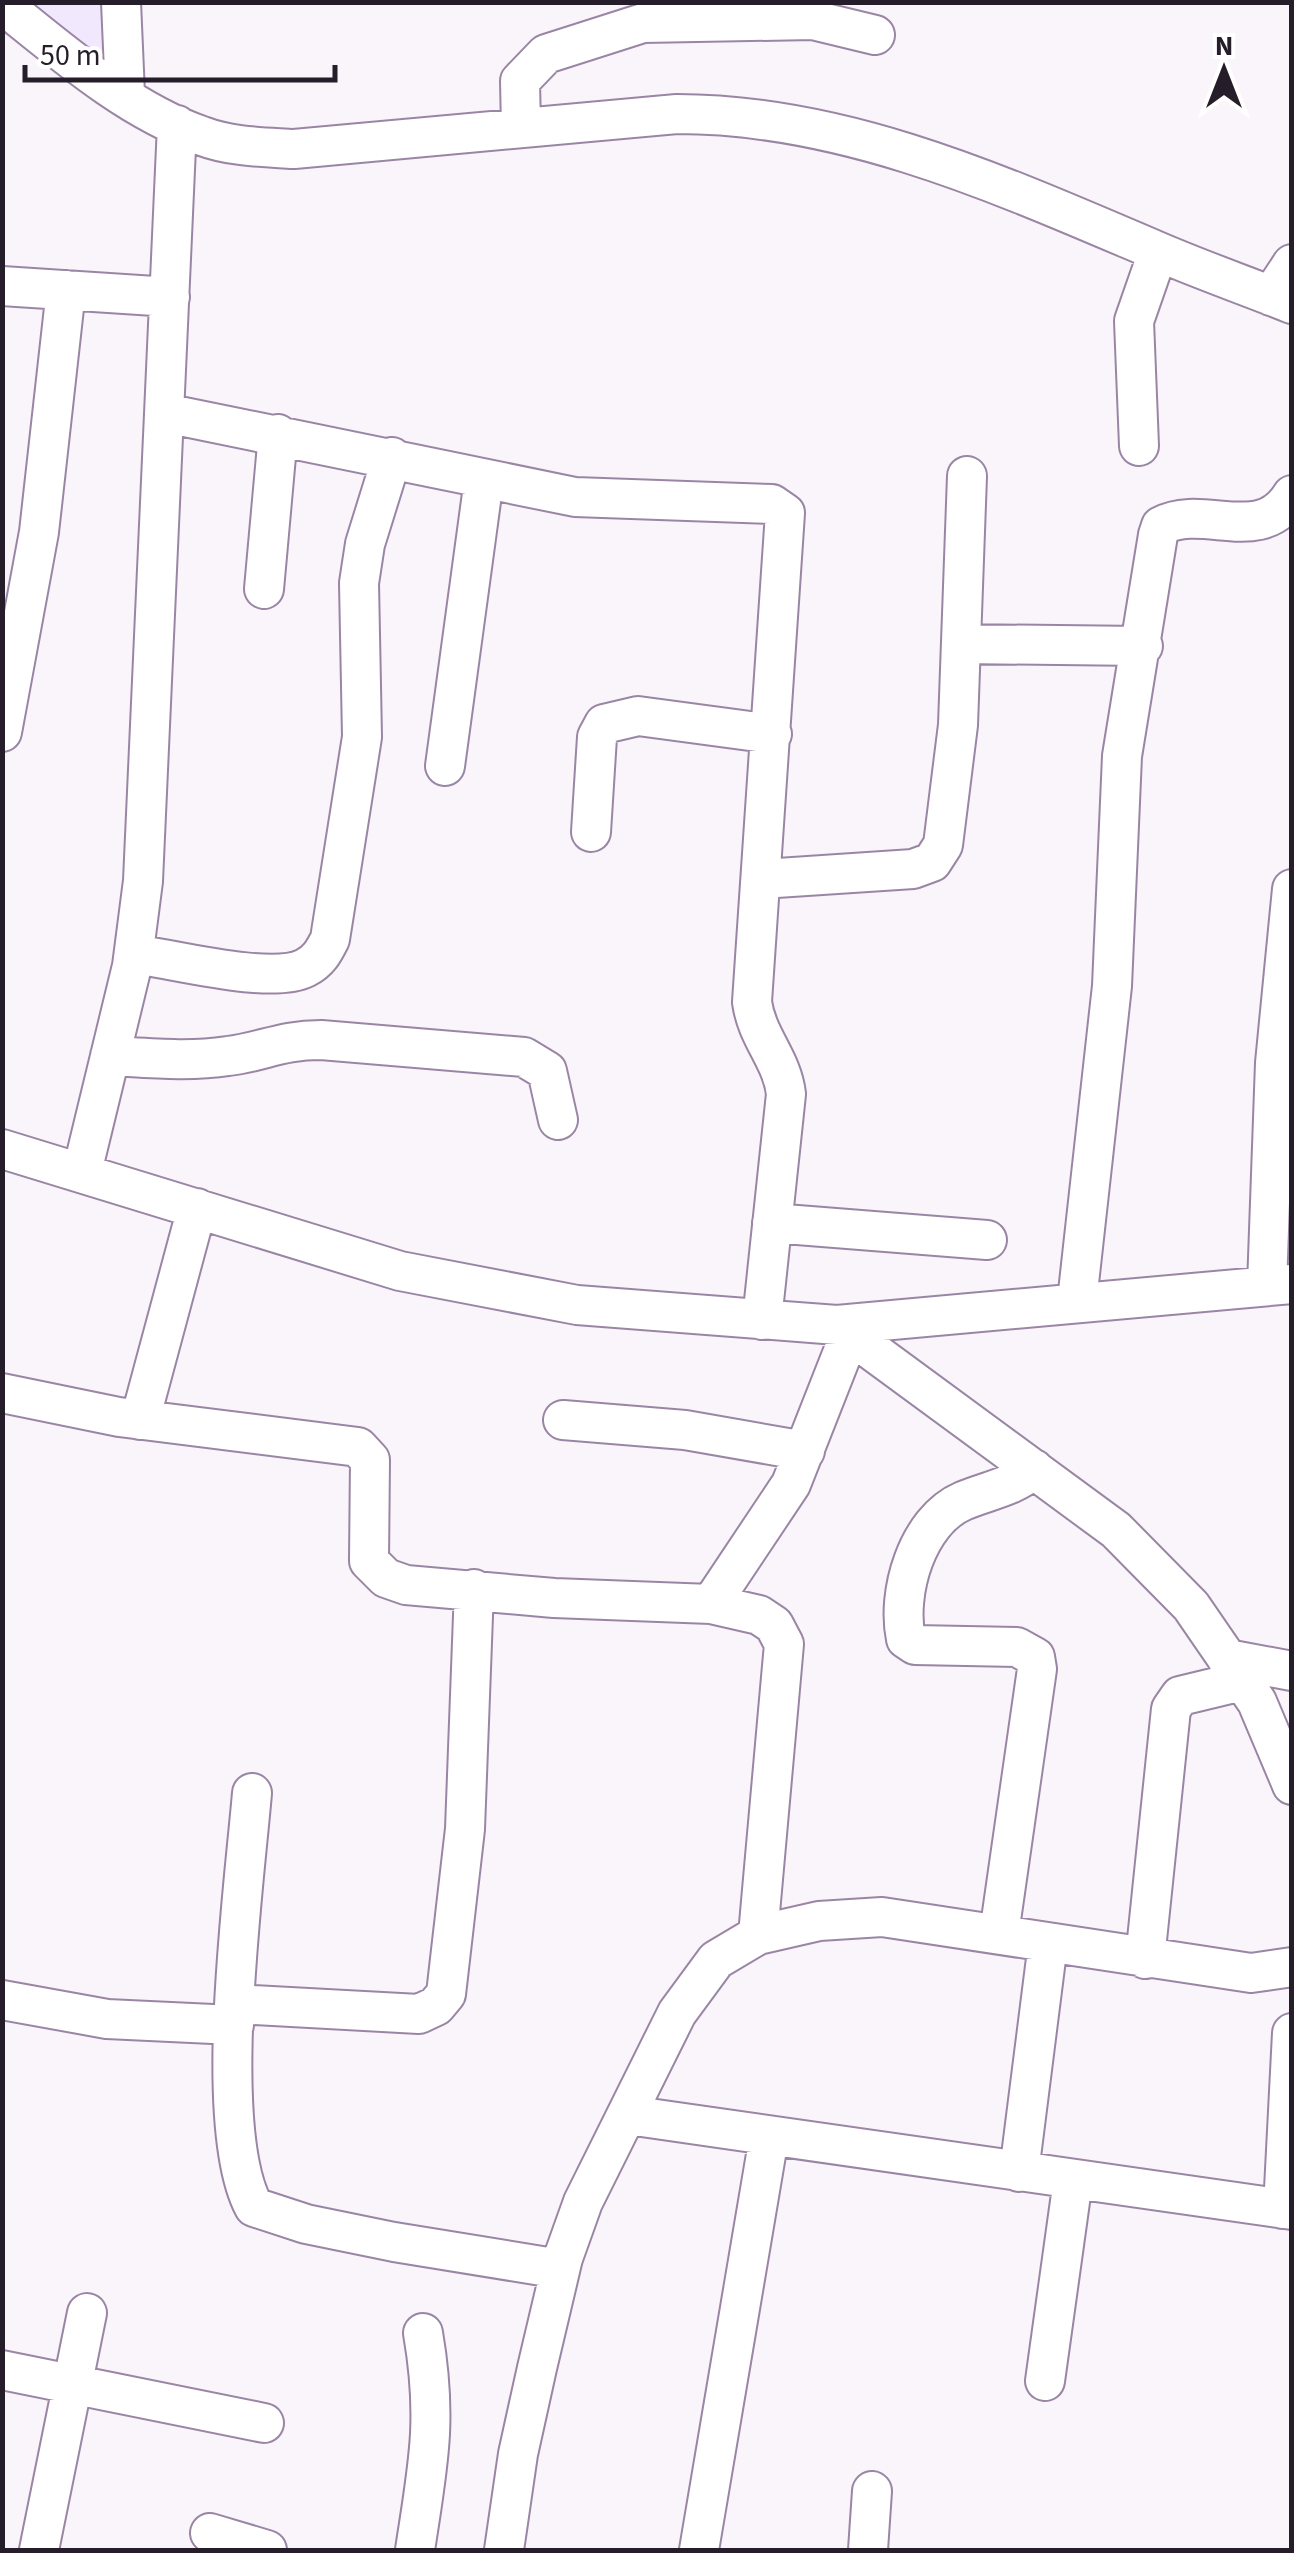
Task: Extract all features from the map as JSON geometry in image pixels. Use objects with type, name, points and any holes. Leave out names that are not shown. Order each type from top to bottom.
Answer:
[{"type":"street","points":[[120,2],[125,94]]},
{"type":"street","points":[[2,4],[78,65],[125,94],[177,125],[234,144],[294,149],[677,114],[738,114],[794,121],[962,172],[1281,300],[1292,264]]},
{"type":"street","points":[[521,128],[520,80],[546,54],[643,13],[812,11],[875,35]]},
{"type":"street","points":[[82,1172],[134,954],[144,881],[177,125]]},
{"type":"street","points":[[1139,446],[1134,321],[1158,252]]},
{"type":"street","points":[[2,286],[170,297]]},
{"type":"street","points":[[2,732],[39,532],[66,290]]},
{"type":"street","points":[[165,412],[576,497],[779,507],[786,526],[752,1002],[759,1034],[780,1067],[786,1094],[762,1320]]},
{"type":"street","points":[[264,590],[278,434]]},
{"type":"street","points":[[134,954],[276,974],[302,970],[320,958],[330,938],[362,737],[358,582],[365,544],[392,457]]},
{"type":"street","points":[[760,879],[913,869],[932,862],[942,845],[961,644],[967,476]]},
{"type":"street","points":[[445,766],[484,479]]},
{"type":"street","points":[[1252,524],[1272,517],[1292,495]]},
{"type":"street","points":[[1076,1301],[1112,986],[1122,756],[1162,526],[1187,519],[1252,524],[1292,542]]},
{"type":"street","points":[[961,644],[1143,646]]},
{"type":"street","points":[[591,832],[597,737],[604,724],[638,716],[772,734]]},
{"type":"street","points":[[2,1149],[400,1271],[577,1306],[844,1329],[1076,1301],[1279,1285],[1276,1063],[1292,889]]},
{"type":"street","points":[[110,1056],[196,1060],[234,1056],[290,1040],[320,1040],[524,1057],[548,1071],[558,1120]]},
{"type":"street","points":[[140,1420],[197,1208]]},
{"type":"street","points":[[772,1223],[988,1240]]},
{"type":"street","points":[[711,1604],[791,1484],[844,1329]]},
{"type":"street","points":[[844,1329],[1116,1530],[1191,1606],[1257,1702],[1292,1785]]},
{"type":"street","points":[[2,1393],[140,1420],[358,1447],[370,1460],[368,1547],[375,1570],[406,1584],[554,1598],[711,1604],[759,1616],[774,1625],[784,1644],[758,1935]]},
{"type":"street","points":[[563,1420],[684,1430],[805,1452]]},
{"type":"street","points":[[999,1934],[1037,1669],[1035,1656],[1017,1647],[915,1645],[906,1640],[904,1614],[917,1552],[930,1527],[964,1501],[1010,1486],[1034,1469]]},
{"type":"street","points":[[2,2000],[107,2019],[419,2014],[436,2006],[446,1994],[464,1829],[474,1589]]},
{"type":"street","points":[[1144,1959],[1171,1709],[1180,1696],[1235,1670],[1292,1671]]},
{"type":"street","points":[[252,1793],[234,2014],[239,2160],[254,2206],[306,2224],[560,2269]]},
{"type":"street","points":[[504,2550],[518,2454],[560,2269],[583,2202],[677,2013],[716,1960],[758,1935],[819,1921],[882,1917],[1251,1973],[1292,1967]]},
{"type":"street","points":[[1019,2172],[1048,1942]]},
{"type":"street","points":[[628,2115],[1287,2210],[1292,2033]]},
{"type":"street","points":[[699,2550],[769,2136]]},
{"type":"street","points":[[1046,2382],[1074,2180]]},
{"type":"street","points":[[38,2550],[88,2313]]},
{"type":"street","points":[[415,2550],[433,2436],[432,2384],[423,2334]]},
{"type":"street","points":[[2,2370],[264,2422]]},
{"type":"street","points":[[868,2550],[872,2491]]},
{"type":"street","points":[[210,2533],[267,2550]]},
{"type":"shaded area","points":[[3,3],[107,3],[127,125],[3,33]]}]
